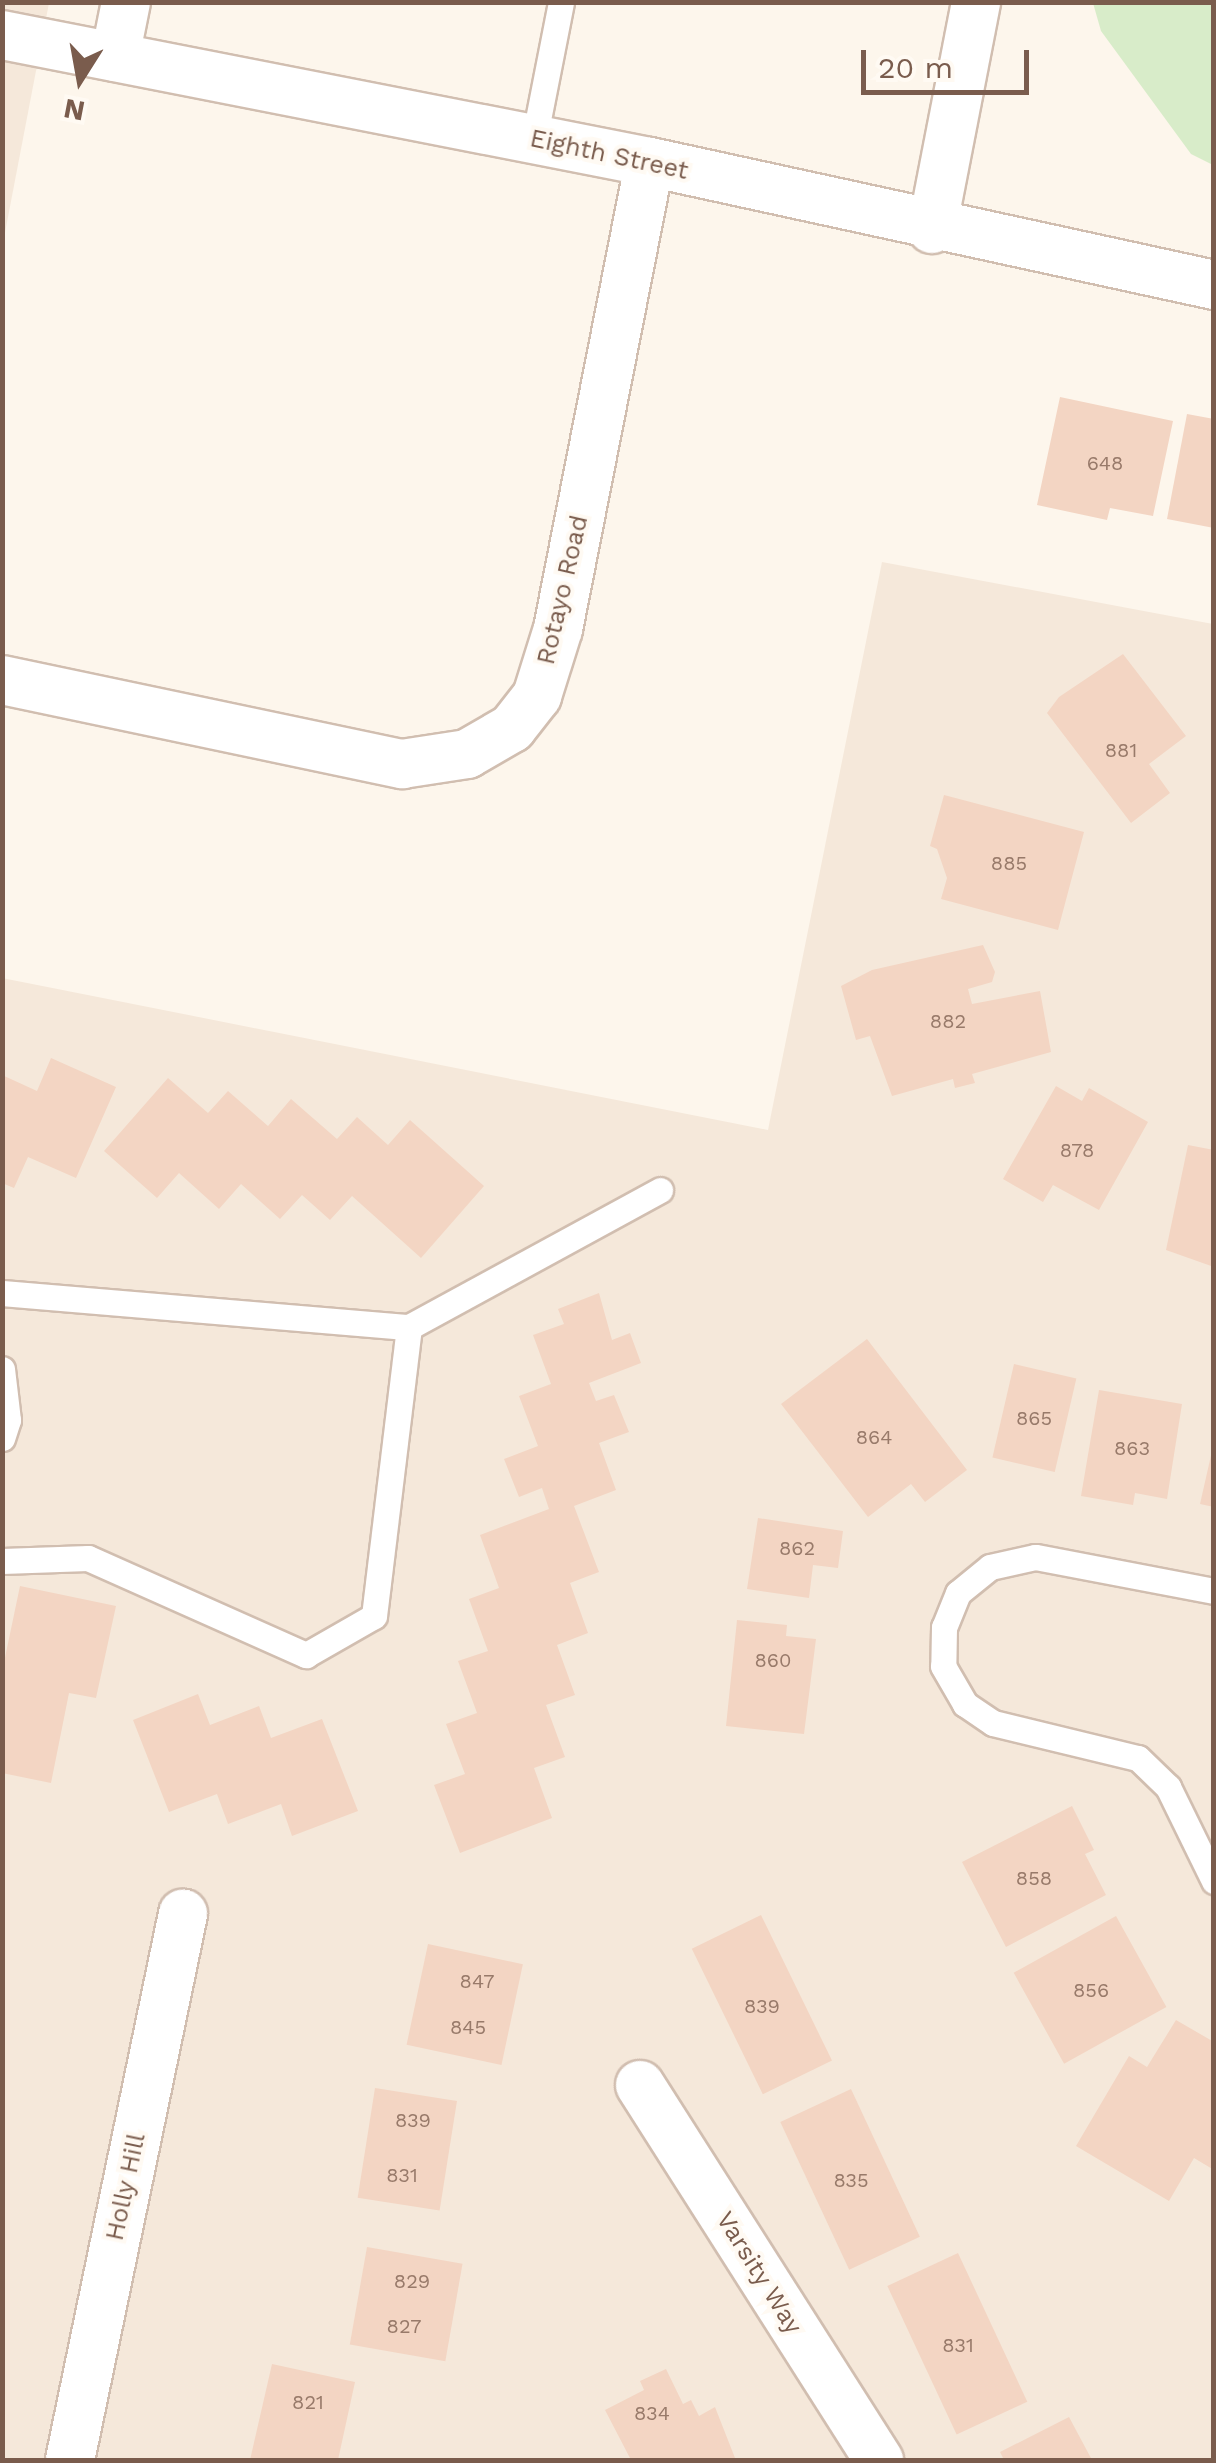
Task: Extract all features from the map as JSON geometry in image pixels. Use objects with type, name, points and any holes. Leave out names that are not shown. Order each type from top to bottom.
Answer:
[{"type":"street","points":[[115,58],[126,2]]},
{"type":"street","points":[[932,228],[976,2]]},
{"type":"street","name":"Eighth Street","points":[[2,36],[650,162],[932,228],[1214,285]]},
{"type":"street","name":"Rotayo Road","points":[[2,680],[402,764],[467,754],[512,728],[538,696],[558,630],[650,162]]},
{"type":"street","name":"Holly Hill","points":[[70,2460],[183,1914]]},
{"type":"street","name":"Varsity Way","points":[[640,2085],[879,2460]]},
{"type":"lane","points":[[534,140],[561,2]]},
{"type":"lane","points":[[2,1293],[409,1327],[660,1190]]},
{"type":"lane","points":[[2,1561],[88,1558],[306,1655],[357,1626],[374,1616],[409,1327]]},
{"type":"lane","points":[[2,1369],[8,1420],[2,1438]]},
{"type":"lane","points":[[1214,1591],[1036,1557],[990,1567],[958,1593],[944,1627],[943,1666],[965,1704],[992,1723],[1138,1758],[1168,1786],[1214,1881]]},
{"type":"shaded area","points":[[3,3],[49,3],[3,243]]},
{"type":"shaded area","points":[[882,562],[1213,624],[1213,2460],[3,2460],[2,978],[768,1130]]},
{"type":"green space","points":[[1093,3],[1213,3],[1213,165],[1191,154],[1101,31]]},
{"type":"building","points":[[1060,397],[1173,421],[1153,516],[1110,508],[1107,520],[1037,505]]},
{"type":"building","points":[[1187,414],[1214,419],[1214,528],[1167,519]]},
{"type":"building","points":[[1123,654],[1186,736],[1149,764],[1170,793],[1131,823],[1047,713],[1059,697]]},
{"type":"building","points":[[944,795],[1084,832],[1058,930],[941,899],[947,878],[937,849],[930,846]]},
{"type":"building","points":[[983,945],[995,972],[992,982],[968,989],[972,1004],[1040,991],[1051,1052],[972,1074],[975,1083],[955,1088],[953,1079],[892,1096],[870,1036],[856,1040],[841,986],[872,970]]},
{"type":"building","points":[[51,1058],[116,1087],[76,1178],[28,1157],[14,1188],[2,1183],[2,1075],[37,1091]]},
{"type":"building","points":[[168,1078],[208,1113],[228,1091],[268,1126],[291,1099],[337,1139],[357,1117],[388,1145],[410,1120],[484,1186],[421,1258],[352,1196],[330,1220],[302,1195],[280,1219],[241,1184],[219,1209],[179,1173],[157,1198],[104,1151]]},
{"type":"building","points":[[1056,1086],[1082,1101],[1089,1088],[1148,1122],[1099,1210],[1053,1185],[1043,1202],[1003,1179]]},
{"type":"building","points":[[1188,1145],[1214,1150],[1214,1267],[1166,1250]]},
{"type":"building","points":[[599,1293],[612,1340],[630,1333],[641,1363],[589,1383],[596,1401],[614,1395],[629,1432],[599,1443],[616,1490],[574,1506],[599,1572],[570,1583],[588,1633],[557,1645],[575,1695],[546,1705],[565,1757],[534,1768],[552,1818],[460,1853],[434,1785],[465,1774],[446,1724],[477,1713],[458,1661],[488,1651],[469,1599],[499,1588],[480,1535],[549,1509],[542,1488],[519,1497],[504,1459],[538,1446],[519,1396],[551,1384],[533,1335],[564,1324],[558,1309]]},
{"type":"building","points":[[867,1339],[967,1470],[925,1502],[911,1484],[868,1517],[781,1404]]},
{"type":"building","points":[[1014,1364],[1076,1378],[1055,1472],[992,1458]]},
{"type":"building","points":[[1099,1390],[1182,1404],[1167,1499],[1135,1493],[1133,1505],[1081,1496]]},
{"type":"building","points":[[1214,1452],[1214,1507],[1200,1504]]},
{"type":"building","points":[[758,1518],[843,1531],[838,1568],[813,1565],[809,1598],[747,1589]]},
{"type":"building","points":[[20,1586],[116,1606],[96,1698],[69,1693],[51,1783],[2,1773],[2,1672]]},
{"type":"building","points":[[737,1620],[787,1625],[786,1636],[816,1639],[804,1734],[726,1726]]},
{"type":"building","points":[[198,1694],[210,1725],[259,1706],[271,1738],[322,1719],[358,1811],[292,1836],[281,1804],[228,1824],[217,1794],[169,1812],[133,1720]]},
{"type":"building","points":[[1072,1806],[1094,1850],[1085,1854],[1106,1895],[1006,1947],[962,1862]]},
{"type":"building","points":[[761,1915],[832,2061],[763,2094],[692,1949]]},
{"type":"building","points":[[1116,1916],[1166,2007],[1064,2064],[1014,1973]]},
{"type":"building","points":[[428,1944],[523,1964],[501,2065],[407,2045]]},
{"type":"building","points":[[1176,2020],[1214,2042],[1214,2170],[1194,2158],[1169,2201],[1076,2146],[1129,2056],[1147,2067]]},
{"type":"building","points":[[375,2088],[457,2101],[440,2211],[358,2198]]},
{"type":"building","points":[[851,2089],[920,2237],[849,2270],[780,2122]]},
{"type":"building","points":[[367,2247],[463,2264],[445,2361],[350,2344]]},
{"type":"building","points":[[958,2253],[1027,2402],[957,2435],[887,2286]]},
{"type":"building","points":[[272,2364],[355,2382],[338,2460],[250,2460]]},
{"type":"building","points":[[666,2369],[683,2404],[691,2400],[699,2416],[715,2407],[735,2458],[631,2460],[605,2410],[644,2390],[640,2381]]},
{"type":"building","points":[[1069,2417],[1092,2460],[1004,2460],[1000,2452]]}]
